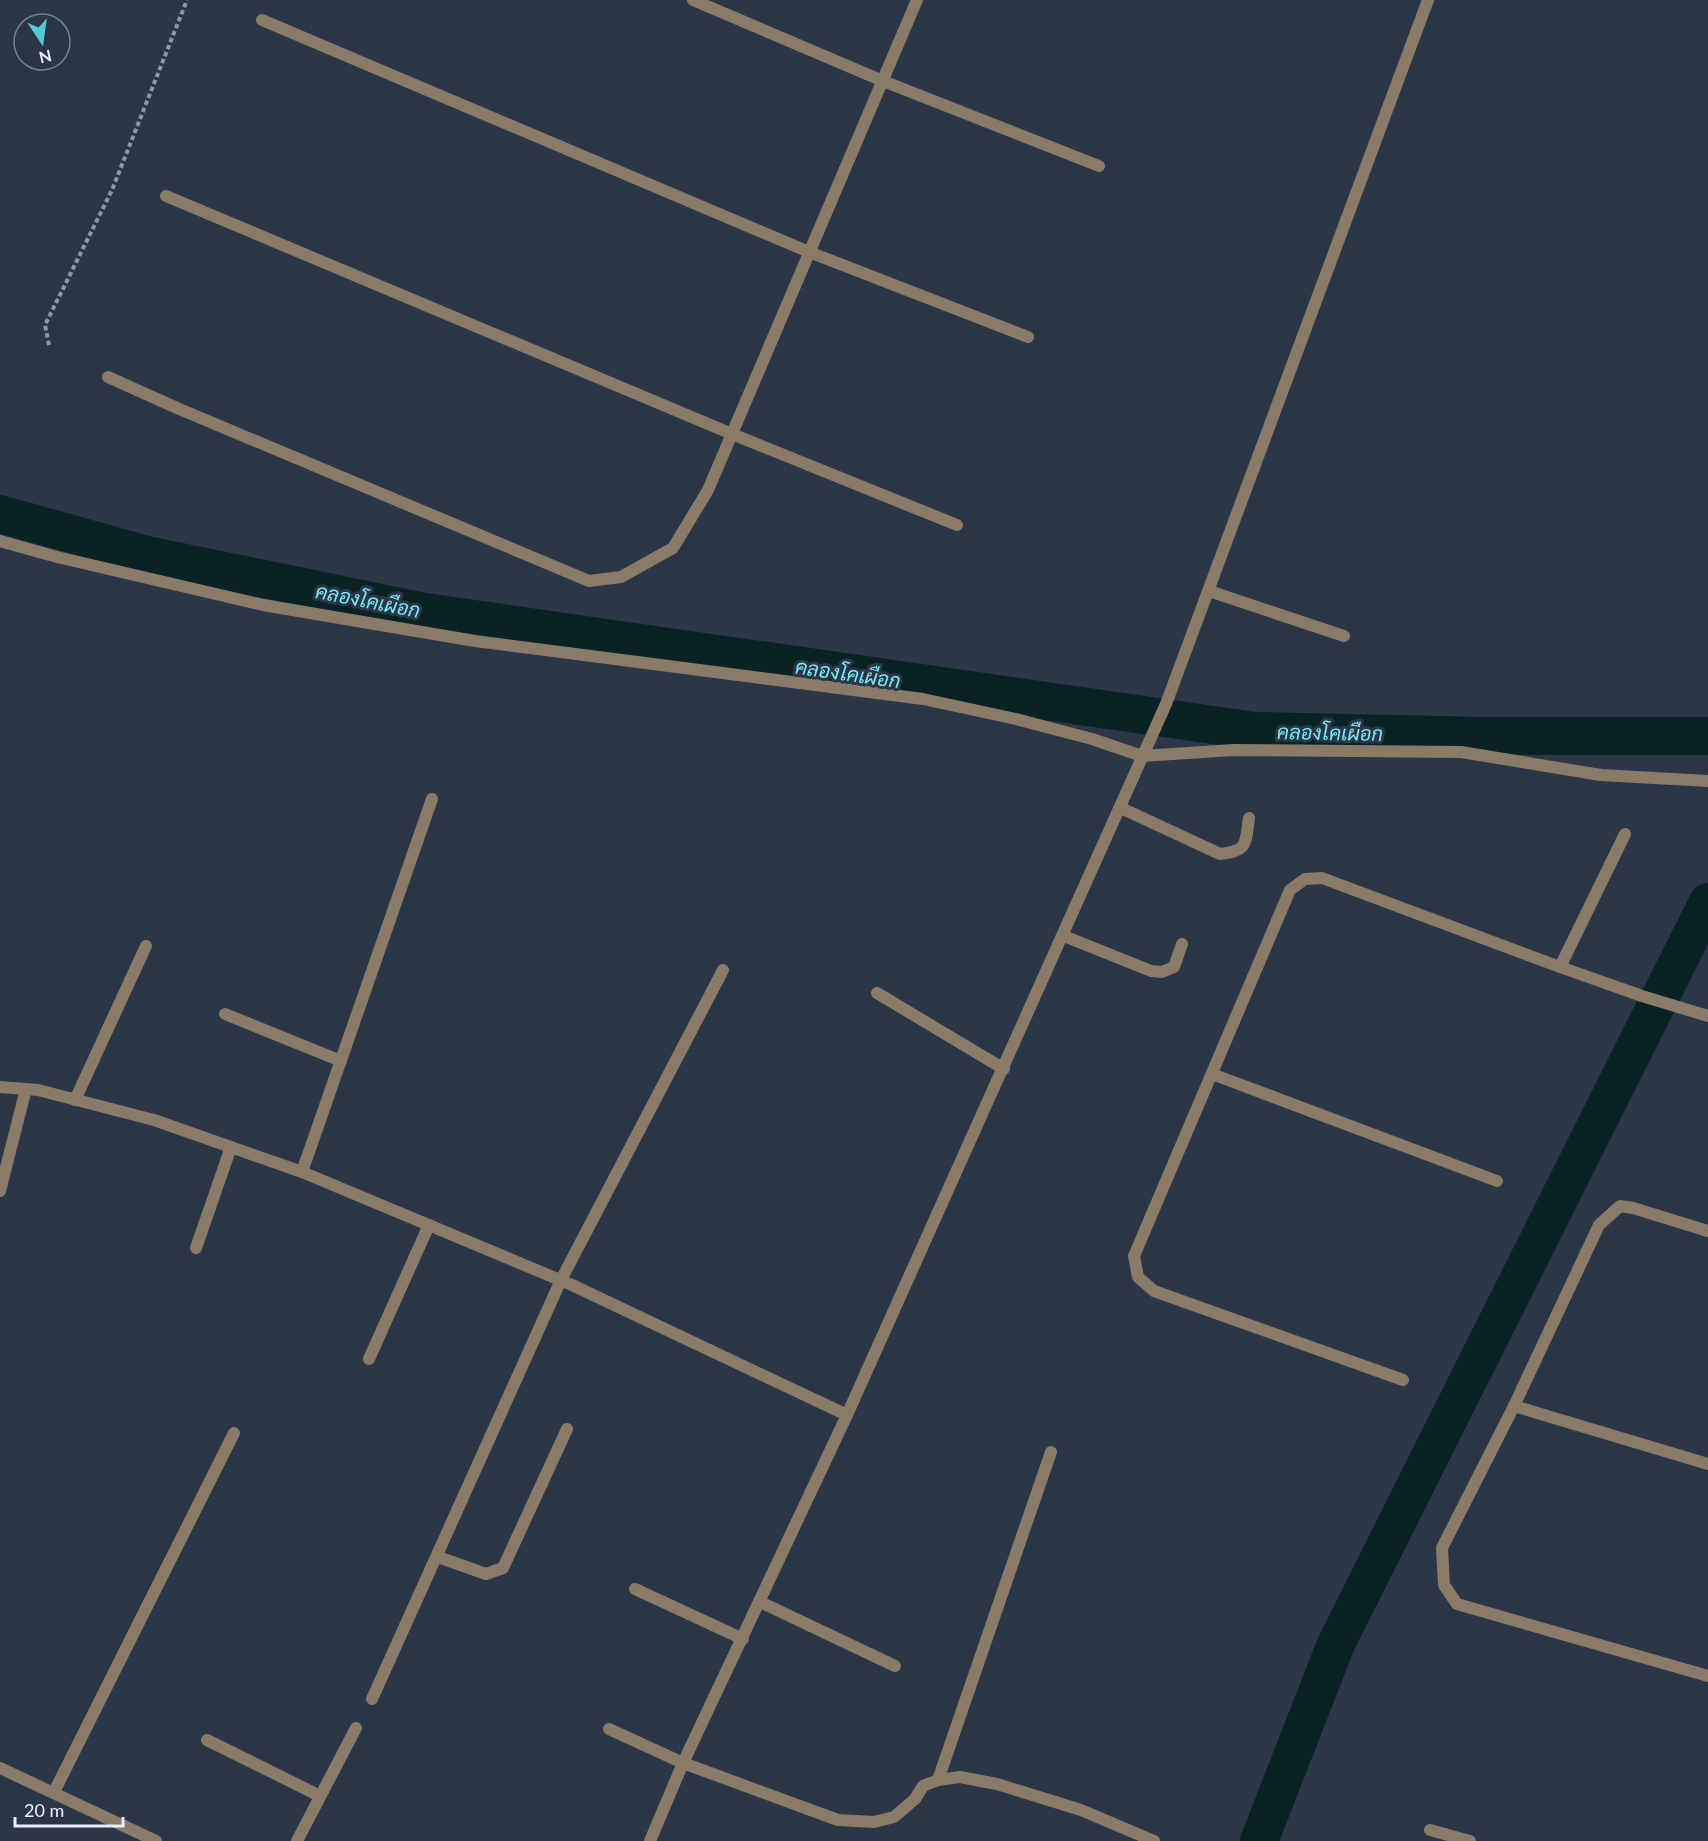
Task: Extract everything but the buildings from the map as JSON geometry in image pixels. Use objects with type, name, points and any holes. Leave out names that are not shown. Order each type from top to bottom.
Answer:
[{"type":"street","points":[[693,0],[883,81],[1099,166]]},
{"type":"street","points":[[108,377],[589,581],[621,577],[674,548],[708,490],[917,0]]},
{"type":"street","points":[[650,1841],[683,1764],[847,1415],[1064,936],[1166,704],[1428,0]]},
{"type":"street","points":[[262,20],[810,252],[1028,337]]},
{"type":"street","points":[[166,196],[732,434],[957,525]]},
{"type":"street","points":[[0,542],[263,605],[475,641],[923,699],[1145,751],[1461,752],[1601,775],[1708,781]]},
{"type":"street","points":[[1209,591],[1344,636]]},
{"type":"street","points":[[302,1172],[432,799]]},
{"type":"street","points":[[1121,808],[1220,854],[1236,852],[1245,844],[1249,818]]},
{"type":"street","points":[[1560,967],[1625,834]]},
{"type":"street","points":[[1403,1380],[1154,1291],[1138,1277],[1134,1256],[1290,890],[1305,879],[1322,878],[1560,967],[1704,1016]]},
{"type":"street","points":[[1064,936],[1151,971],[1162,972],[1174,967],[1182,944]]},
{"type":"street","points":[[75,1100],[146,946]]},
{"type":"street","points":[[372,1699],[561,1280],[723,970]]},
{"type":"street","points":[[877,993],[1004,1069]]},
{"type":"street","points":[[225,1014],[341,1061]]},
{"type":"street","points":[[1212,1074],[1497,1181]]},
{"type":"street","points":[[0,1087],[26,1089],[154,1120],[302,1172],[561,1280],[847,1415]]},
{"type":"street","points":[[0,1191],[26,1089]]},
{"type":"street","points":[[196,1248],[231,1147]]},
{"type":"street","points":[[1708,1231],[1620,1206],[1599,1225],[1514,1406],[1442,1548],[1443,1585],[1457,1604],[1708,1676]]},
{"type":"street","points":[[369,1359],[429,1225]]},
{"type":"street","points":[[1514,1406],[1708,1464]]},
{"type":"street","points":[[438,1557],[486,1574],[503,1568],[567,1429]]},
{"type":"street","points":[[54,1792],[234,1433]]},
{"type":"street","points":[[938,1780],[1051,1452]]},
{"type":"street","points":[[634,1589],[743,1639]]},
{"type":"street","points":[[760,1602],[895,1666]]},
{"type":"street","points":[[297,1841],[356,1728]]},
{"type":"street","points":[[609,1729],[683,1764],[838,1820],[874,1822],[894,1817],[915,1799],[923,1786],[938,1780],[960,1777],[997,1784],[1080,1810],[1154,1841]]},
{"type":"street","points":[[207,1740],[320,1796]]},
{"type":"street","points":[[0,1768],[156,1841]]},
{"type":"street","points":[[1430,1830],[1470,1841]]},
{"type":"path","points":[[49,345],[45,325],[112,190],[187,0]]},
{"type":"waterway","name":"คลองโคเผือก","points":[[0,514],[147,555],[425,612],[1255,731],[1484,736],[1708,736]]},
{"type":"waterway","points":[[1259,1841],[1336,1644],[1708,902]]}]
